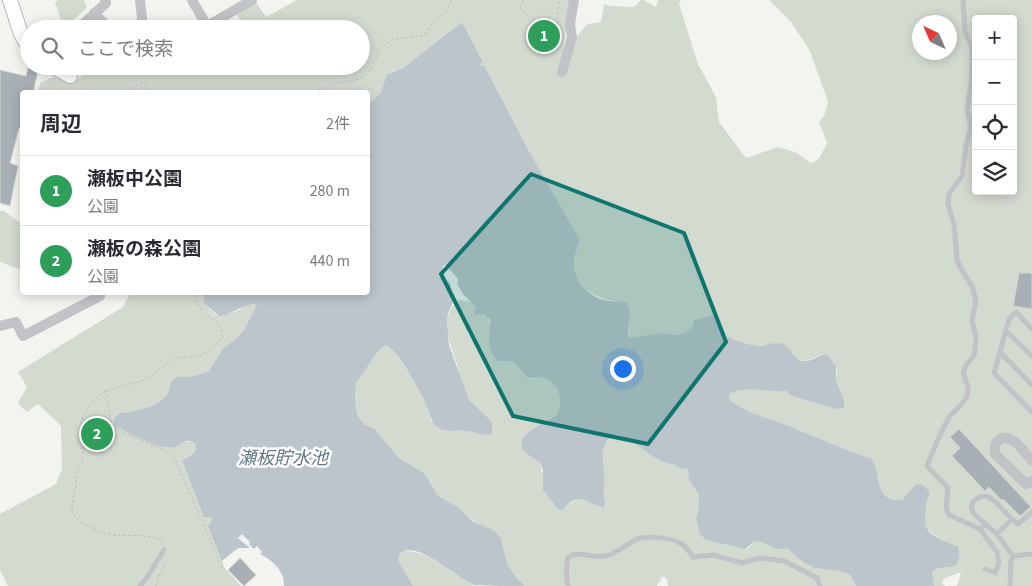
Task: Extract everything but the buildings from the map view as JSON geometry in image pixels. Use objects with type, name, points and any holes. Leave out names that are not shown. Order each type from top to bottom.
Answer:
[{"type":"street","points":[[10,0],[20,31]]},
{"type":"street","points":[[87,20],[106,3],[105,0]]},
{"type":"street","points":[[140,0],[142,20]]},
{"type":"street","points":[[192,0],[201,20]]},
{"type":"street","points":[[562,72],[572,37],[570,24],[574,0]]},
{"type":"street","points":[[215,20],[245,2]]},
{"type":"street","points":[[94,13],[101,20]]},
{"type":"street","points":[[0,326],[16,322],[23,336],[100,296]]},
{"type":"street","points":[[1032,461],[1012,438],[1002,438],[994,449],[995,454],[1020,480],[1026,484],[1032,482]]},
{"type":"lane","points":[[964,0],[965,32],[972,48],[972,79],[967,109],[970,127],[962,176],[949,194],[948,204],[954,225],[960,267],[972,286],[976,301],[972,320],[976,338],[974,356],[963,369],[968,390],[966,399],[948,418],[927,466],[948,488],[946,508],[948,515],[980,529],[997,552],[999,563],[995,573],[985,569]]},
{"type":"lane","points":[[1032,329],[1016,312],[1009,319],[994,373],[1032,412]]},
{"type":"lane","points":[[1006,331],[1032,356]]},
{"type":"lane","points":[[1000,352],[1032,384]]},
{"type":"lane","points":[[1013,556],[997,534],[973,512],[972,504],[976,498],[982,496],[989,498],[1018,524],[1032,512]]},
{"type":"lane","points":[[997,534],[1012,519]]},
{"type":"lane","points":[[980,529],[984,523]]},
{"type":"lane","points":[[568,586],[566,574],[568,557],[580,553],[606,556],[620,551],[639,538],[674,540],[683,545],[693,557],[714,555],[742,563],[761,558],[784,561],[817,578],[820,586]]},
{"type":"lane","points":[[140,586],[164,550]]},
{"type":"lane","points":[[1013,556],[1032,554]]},
{"type":"lane","points":[[1010,586],[1013,556]]},
{"type":"path","points":[[370,71],[379,51],[388,42],[393,39],[421,36],[446,11],[452,0]]},
{"type":"path","points":[[523,0],[519,9],[539,22],[557,26],[570,24]]},
{"type":"path","points":[[557,26],[559,0]]},
{"type":"path","points":[[318,90],[332,84],[360,79],[365,75]]},
{"type":"path","points":[[130,90],[142,83],[151,90]]},
{"type":"path","points":[[156,586],[157,577],[164,568],[170,551],[164,550],[162,540],[151,536],[111,535],[82,523],[74,514],[71,506],[76,484],[76,474],[82,460],[81,433],[84,415],[92,402],[106,390],[144,380],[173,359],[196,357],[214,346],[222,338],[220,324],[203,312],[195,295]]},
{"type":"path","points":[[106,390],[112,427],[172,454],[223,569]]},
{"type":"highlighted area","points":[[531,174],[684,233],[726,342],[648,444],[513,416],[441,274]]},
{"type":"shaded area","points":[[58,0],[84,0],[87,8],[73,20],[61,20],[55,3]]},
{"type":"shaded area","points":[[297,0],[570,0],[562,58],[587,24],[601,22],[604,4],[634,7],[643,0],[656,7],[658,0],[681,0],[679,4],[698,64],[716,97],[719,122],[746,158],[778,147],[797,153],[811,163],[819,159],[827,143],[819,122],[824,116],[828,102],[810,51],[791,22],[769,0],[1032,0],[1032,586],[957,586],[961,572],[945,578],[942,583],[945,586],[934,586],[932,572],[936,569],[955,566],[957,546],[938,537],[927,529],[924,515],[929,494],[908,494],[902,500],[885,496],[881,491],[871,458],[835,446],[790,426],[752,414],[729,399],[729,394],[742,390],[786,391],[793,396],[837,409],[844,399],[836,381],[837,368],[820,355],[804,361],[794,357],[787,346],[783,344],[755,346],[727,338],[709,315],[694,320],[692,327],[686,333],[675,335],[660,333],[630,338],[628,336],[630,328],[616,301],[608,300],[587,290],[577,278],[574,259],[580,240],[528,149],[484,65],[481,66],[480,64],[483,62],[462,22],[403,68],[390,72],[386,77],[381,92],[370,104],[370,90],[38,90],[40,83],[53,77],[73,83],[82,75],[370,75],[370,20],[240,20],[236,13],[256,2],[266,17]]},
{"type":"shaded area","points":[[0,211],[4,211],[20,223],[20,269],[0,262]]},
{"type":"shaded area","points":[[129,295],[203,295],[204,303],[216,315],[235,312],[246,305],[257,305],[244,330],[209,371],[192,377],[176,377],[173,379],[167,394],[159,402],[139,410],[120,413],[176,447],[186,442],[196,445],[194,453],[182,460],[204,518],[210,517],[212,521],[224,567],[241,586],[8,586],[0,570],[0,514],[56,484],[62,469],[61,426],[38,404],[27,412],[18,403],[27,387],[18,372],[123,307]]},
{"type":"shaded area","points":[[459,300],[471,302],[477,307],[474,314],[484,314],[487,317],[490,326],[490,350],[498,361],[515,363],[530,379],[542,377],[548,379],[556,386],[560,397],[558,413],[531,431],[523,451],[540,463],[543,476],[563,510],[572,502],[581,499],[601,507],[605,501],[603,449],[613,436],[621,436],[641,446],[659,460],[672,462],[681,469],[686,468],[689,471],[688,479],[699,495],[696,519],[699,533],[711,541],[747,549],[755,541],[777,549],[788,549],[800,560],[814,568],[839,571],[850,575],[856,586],[668,586],[667,579],[662,577],[657,586],[525,586],[508,566],[503,547],[478,524],[438,496],[425,474],[398,457],[375,429],[365,425],[358,417],[355,402],[356,383],[379,350],[386,345],[391,348],[411,374],[428,408],[431,421],[445,431],[467,431],[487,435],[492,433],[492,422],[474,407],[467,397],[449,339],[447,321],[449,313]]},
{"type":"shaded area","points":[[402,551],[412,551],[431,558],[476,586],[413,586],[398,560]]},
{"type":"water","name":"瀬板貯水池","points":[[462,22],[483,62],[480,64],[481,66],[484,65],[528,149],[580,240],[575,253],[574,268],[582,286],[597,298],[626,302],[630,311],[628,336],[630,338],[660,333],[675,335],[685,333],[692,327],[694,320],[712,315],[724,334],[735,340],[757,346],[774,343],[783,344],[788,347],[796,358],[802,361],[827,355],[836,366],[836,381],[844,399],[844,408],[837,409],[792,396],[786,391],[742,390],[729,394],[729,399],[751,413],[871,458],[875,464],[882,491],[892,499],[902,500],[915,485],[921,484],[929,491],[925,517],[928,529],[936,537],[957,546],[959,554],[955,566],[936,569],[932,572],[934,586],[856,586],[850,575],[839,571],[814,568],[800,560],[788,549],[777,549],[755,541],[745,549],[705,539],[699,533],[696,519],[699,495],[688,479],[689,471],[686,468],[681,469],[659,460],[629,440],[617,435],[607,442],[603,452],[604,507],[579,499],[574,500],[563,510],[559,510],[543,490],[543,470],[540,463],[523,451],[521,444],[527,434],[558,413],[560,397],[556,387],[548,380],[539,377],[528,378],[515,363],[498,361],[491,351],[489,342],[490,320],[484,314],[474,315],[476,307],[464,295],[457,284],[458,279],[446,265],[443,266],[442,273],[450,283],[454,300],[448,313],[447,322],[449,345],[469,400],[492,422],[492,433],[486,435],[469,431],[449,431],[442,430],[436,426],[410,374],[398,356],[386,345],[379,350],[356,383],[355,402],[358,417],[365,425],[375,429],[398,457],[425,474],[438,496],[458,507],[472,521],[495,531],[501,539],[508,566],[525,586],[475,585],[428,556],[408,550],[400,553],[398,560],[413,586],[284,586],[284,581],[277,567],[260,554],[262,552],[257,546],[254,549],[242,534],[238,538],[250,548],[238,548],[222,561],[208,526],[212,520],[210,517],[204,518],[182,460],[194,453],[196,445],[193,442],[187,441],[175,447],[159,446],[113,425],[115,417],[120,413],[139,410],[159,402],[167,394],[173,379],[176,377],[192,377],[209,371],[223,349],[244,330],[257,305],[247,305],[219,316],[204,303],[203,295],[370,295],[370,104],[381,92],[387,74],[403,68]]},
{"type":"place","name":"瀬板中公園","points":[[544,36]]},
{"type":"place","name":"瀬板の森公園","points":[[97,434]]}]
